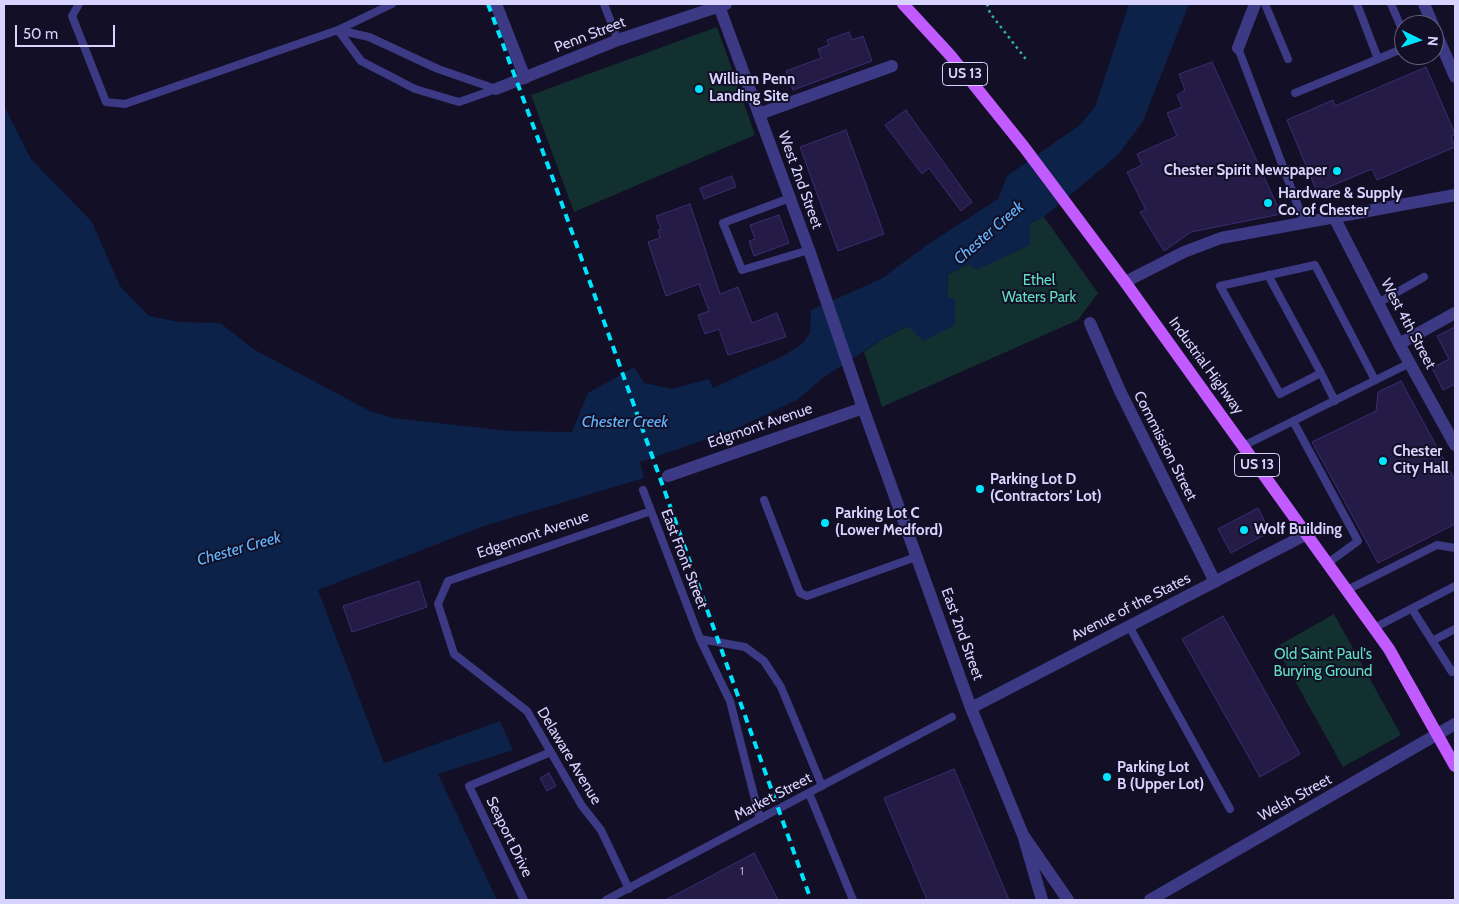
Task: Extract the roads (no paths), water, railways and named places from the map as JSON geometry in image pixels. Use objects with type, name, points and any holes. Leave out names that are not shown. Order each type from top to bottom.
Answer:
[{"type":"main road","name":"Industrial Highway","points":[[903,4],[950,55],[1024,147],[1125,282],[1389,649],[1455,766]]},
{"type":"street","points":[[496,4],[525,78]]},
{"type":"street","points":[[1238,48],[1255,4]]},
{"type":"street","name":"Penn Street","points":[[496,89],[618,40],[721,5]]},
{"type":"street","name":"West 2nd Street","points":[[721,5],[809,250],[849,368]]},
{"type":"street","points":[[1444,57],[1455,77]]},
{"type":"street","points":[[759,114],[892,66]]},
{"type":"street","points":[[1125,282],[1184,252],[1221,238],[1455,194]]},
{"type":"street","name":"West 4th Street","points":[[1334,217],[1399,344],[1455,445]]},
{"type":"street","points":[[1399,344],[1455,313]]},
{"type":"street","name":"Commission Street","points":[[1090,323],[1120,391],[1215,582]]},
{"type":"street","name":"East 2nd Street","points":[[849,368],[971,708],[1023,835],[1068,900]]},
{"type":"street","name":"Edgmont Avenue","points":[[668,476],[863,408]]},
{"type":"street","name":"Avenue of the States","points":[[971,708],[1307,534]]},
{"type":"street","name":"Welsh Street","points":[[1150,900],[1455,724]]},
{"type":"street","points":[[1023,835],[1042,900]]},
{"type":"lane","points":[[79,4],[72,16],[106,102],[125,104],[338,30],[392,4]]},
{"type":"lane","points":[[604,4],[618,40]]},
{"type":"lane","points":[[1265,4],[1288,60]]},
{"type":"lane","points":[[1357,4],[1378,59]]},
{"type":"lane","points":[[338,30],[369,37],[438,69],[496,89]]},
{"type":"lane","points":[[338,30],[361,61],[415,89],[458,102],[496,89]]},
{"type":"lane","points":[[1238,48],[1304,222]]},
{"type":"lane","points":[[1295,93],[1394,52]]},
{"type":"lane","points":[[790,198],[723,223],[742,270],[809,250]]},
{"type":"lane","points":[[1321,373],[1280,394],[1220,286],[1315,265],[1376,380]]},
{"type":"lane","points":[[1268,275],[1334,401]]},
{"type":"lane","points":[[1378,303],[1424,277]]},
{"type":"lane","points":[[1243,446],[1410,363]]},
{"type":"lane","points":[[1293,421],[1358,541],[1328,563]]},
{"type":"lane","name":"East Front Street","points":[[643,490],[700,639],[730,701],[760,819]]},
{"type":"lane","points":[[764,500],[800,594],[807,596],[916,557]]},
{"type":"lane","name":"Edgemont Avenue","points":[[438,604],[448,581],[651,511]]},
{"type":"lane","points":[[1347,590],[1437,545],[1455,548]]},
{"type":"lane","points":[[1374,628],[1455,586]]},
{"type":"lane","name":"Delaware Avenue","points":[[438,604],[454,654],[527,711],[582,806],[601,830],[629,889]]},
{"type":"lane","points":[[1412,608],[1452,672],[1455,670]]},
{"type":"lane","points":[[1129,626],[1230,809]]},
{"type":"lane","points":[[1432,641],[1455,629]]},
{"type":"lane","points":[[700,639],[745,647],[764,661],[781,687],[822,786]]},
{"type":"lane","name":"Market Street","points":[[606,900],[952,717]]},
{"type":"lane","name":"Seaport Drive","points":[[524,900],[469,786],[551,752]]},
{"type":"lane","points":[[809,793],[853,900]]},
{"type":"water","name":"Chester Creek","points":[[1129,4],[1189,4],[1143,121],[1119,154],[1044,217],[1030,223],[1030,245],[976,270],[969,264],[948,274],[947,297],[955,299],[955,325],[923,341],[908,326],[881,340],[823,378],[797,400],[731,431],[640,462],[644,478],[484,526],[318,590],[384,763],[500,721],[513,750],[438,774],[497,900],[4,900],[4,106],[31,159],[92,222],[120,286],[149,316],[179,322],[220,323],[255,350],[370,411],[393,418],[510,431],[572,432],[588,393],[634,367],[644,383],[672,389],[709,379],[713,388],[783,356],[803,343],[810,333],[811,310],[881,279],[930,243],[998,199],[1007,176],[1080,125],[1095,107]]},
{"type":"railway","points":[[488,4],[553,179],[811,900]]},
{"type":"place","name":"William Penn Landing Site","points":[[699,89]]},
{"type":"place","name":"Chester Spirit Newspaper","points":[[1337,171]]},
{"type":"place","name":"Hardware & Supply Co. of Chester","points":[[1268,203]]},
{"type":"place","name":"Chester City Hall","points":[[1383,461]]},
{"type":"place","name":"Parking Lot D (Contractors' Lot)","points":[[980,489]]},
{"type":"place","name":"Parking Lot C (Lower Medford)","points":[[825,523]]},
{"type":"place","name":"Wolf Building","points":[[1244,530]]},
{"type":"place","name":"Parking Lot B (Upper Lot)","points":[[1107,777]]},
{"type":"park label","name":"Ethel Waters Park","points":[[1039,290]]},
{"type":"park label","name":"Old Saint Paul's Burying Ground","points":[[1323,664]]}]
